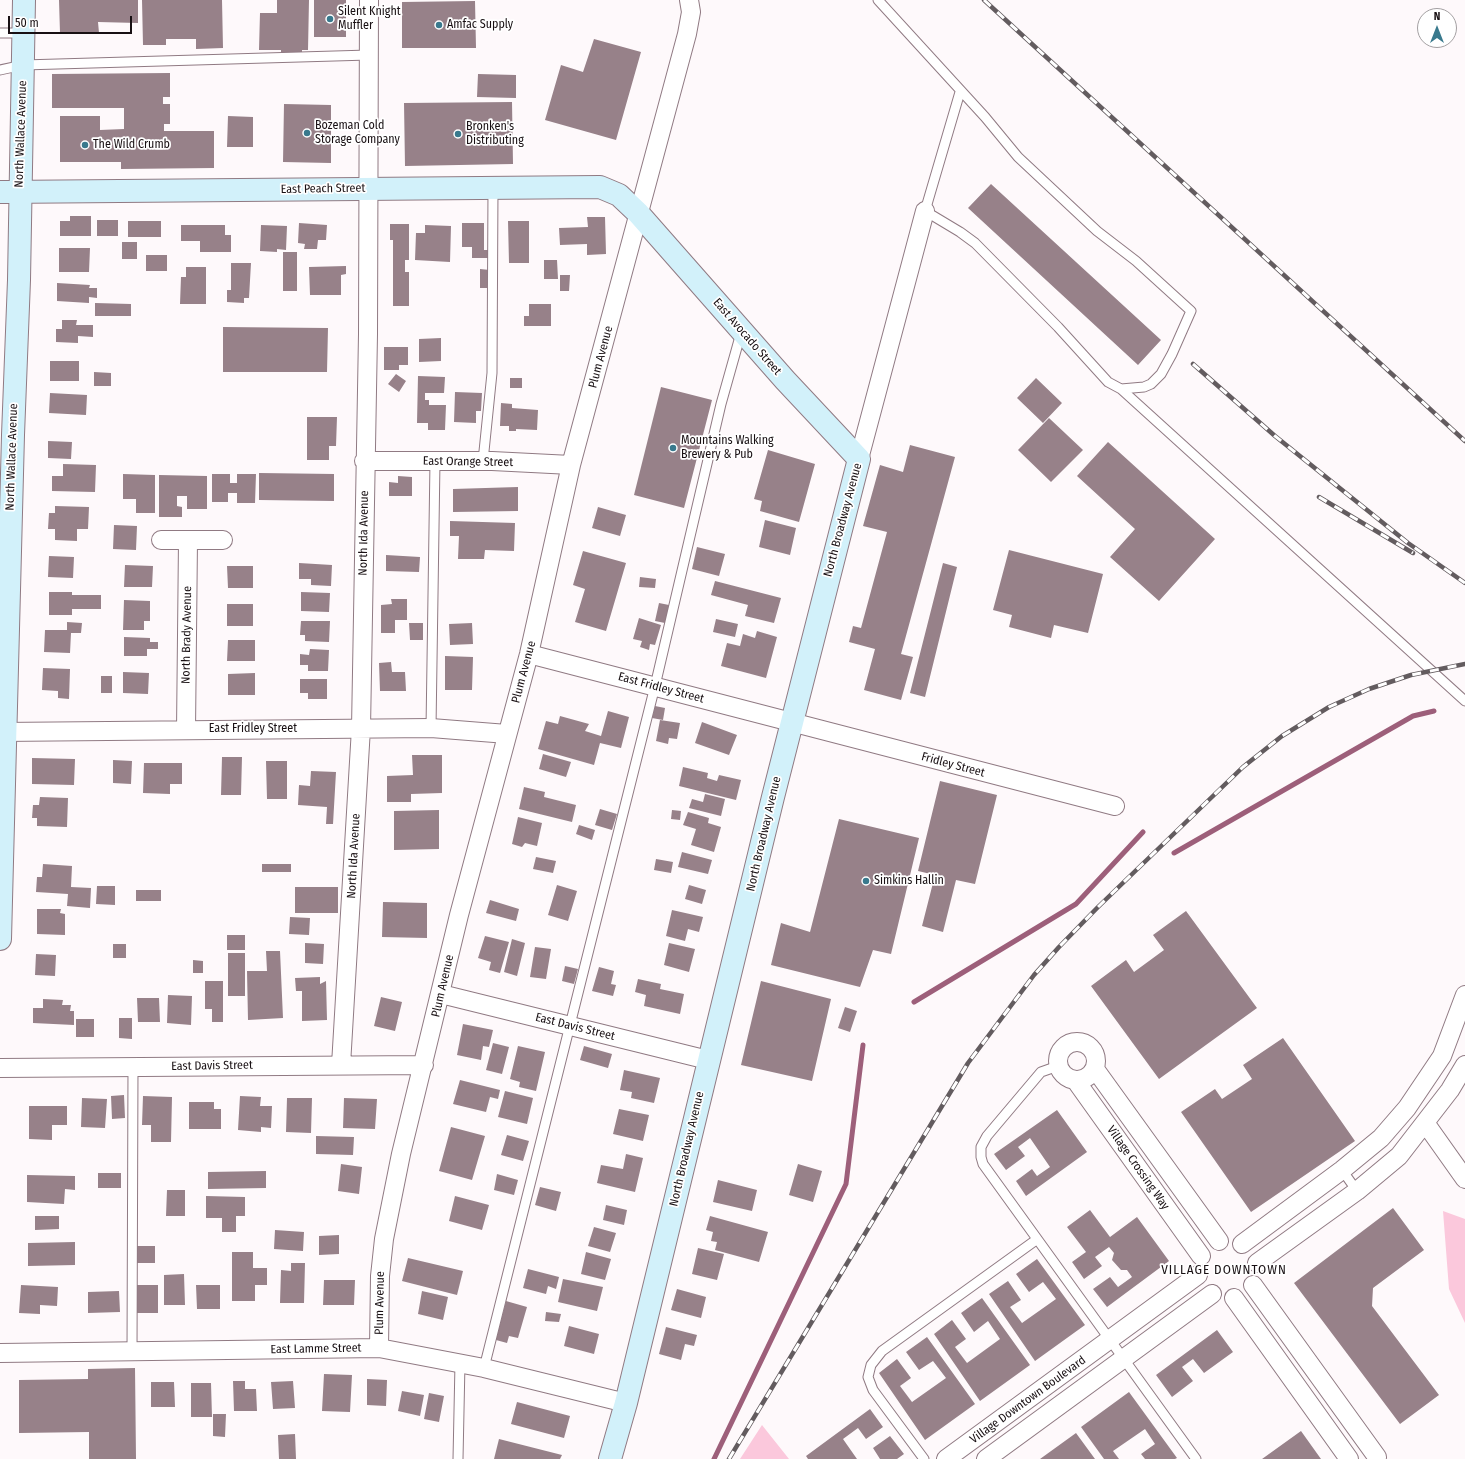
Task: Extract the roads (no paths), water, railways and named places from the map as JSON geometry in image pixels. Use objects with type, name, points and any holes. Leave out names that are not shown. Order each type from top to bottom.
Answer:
[{"type":"street","name":"North Wallace Avenue","points":[[0,939],[2,732],[19,280],[10,192],[23,65],[24,0]]},
{"type":"street","name":"North Ida Avenue","points":[[341,1065],[361,728],[364,461],[368,334],[369,0]]},
{"type":"street","name":"Plum Avenue","points":[[379,1348],[380,1276],[384,1239],[401,1154],[424,1065],[459,915],[529,654],[571,465],[687,34],[690,12],[689,0]]},
{"type":"street","name":"East Peach Street","points":[[10,192],[600,187],[619,195],[638,213]]},
{"type":"street","name":"North Broadway Avenue","points":[[610,1459],[626,1403],[708,1060],[792,722],[859,459],[925,211]]},
{"type":"street","name":"East Avocado Street","points":[[638,213],[742,331],[859,459]]},
{"type":"street","name":"East Orange Street","points":[[364,461],[483,461],[571,465]]},
{"type":"street","points":[[161,540],[223,540]]},
{"type":"street","name":"North Brady Avenue","points":[[186,730],[188,540]]},
{"type":"street","name":"East Fridley Street","points":[[529,654],[792,722]]},
{"type":"street","name":"Fridley Street","points":[[792,722],[1114,806]]},
{"type":"street","name":"East Fridley Street","points":[[2,732],[432,728],[507,734]]},
{"type":"street","name":"East Davis Street","points":[[441,994],[708,1060]]},
{"type":"street","points":[[1242,1244],[1342,1170],[1381,1138],[1407,1108],[1442,1056],[1465,995]]},
{"type":"street","name":"Village Crossing Way","points":[[1201,1256],[1076,1080],[1065,1076],[1058,1066],[1058,1059],[1064,1047],[1075,1042],[1082,1042],[1093,1050],[1097,1062],[1095,1069],[1219,1241]]},
{"type":"street","name":"East Davis Street","points":[[0,1068],[424,1065]]},
{"type":"street","points":[[1257,1263],[1357,1191],[1399,1156],[1426,1124],[1450,1090],[1465,1065]]},
{"type":"street","points":[[1076,1080],[1088,1078],[1095,1069]]},
{"type":"street","points":[[1426,1124],[1465,1179]]},
{"type":"street","points":[[1219,1241],[1235,1241],[1242,1244],[1249,1249],[1257,1263],[1257,1271],[1253,1284],[1244,1294],[1234,1298],[1218,1298],[1203,1286],[1198,1275],[1198,1265],[1201,1256],[1206,1249],[1219,1241]]},
{"type":"street","name":"Village Downtown Boulevard","points":[[946,1459],[1198,1275]]},
{"type":"street","points":[[1253,1284],[1377,1458]]},
{"type":"street","name":"Village Downtown Boulevard","points":[[986,1459],[1124,1360],[1212,1294]]},
{"type":"street","points":[[1234,1298],[1349,1459]]},
{"type":"street","name":"East Lamme Street","points":[[0,1353],[379,1348],[484,1368],[626,1403]]},
{"type":"lane","points":[[878,0],[960,92],[985,117],[1018,157],[1097,231],[1136,261],[1191,311],[1172,354],[1156,380],[1144,387],[1121,389]]},
{"type":"lane","points":[[0,33],[23,33]]},
{"type":"lane","points":[[0,70],[23,65],[370,56]]},
{"type":"lane","points":[[960,92],[925,211],[975,243],[1058,327],[1108,382],[1121,389],[1465,701]]},
{"type":"lane","points":[[483,461],[492,373],[493,189]]},
{"type":"lane","points":[[484,1368],[655,686],[721,404],[742,331]]},
{"type":"lane","points":[[432,728],[435,461]]},
{"type":"lane","points":[[132,1351],[133,1066]]},
{"type":"lane","points":[[1058,1066],[1041,1072],[987,1136],[981,1147],[983,1164],[1036,1240],[1110,1340],[1194,1458]]},
{"type":"lane","points":[[1342,1170],[1357,1191]]},
{"type":"lane","points":[[924,1459],[873,1390],[868,1377],[871,1365],[882,1351],[1036,1240]]},
{"type":"lane","points":[[458,1459],[460,1363]]},
{"type":"waterway","points":[[1174,853],[1413,716],[1434,711]]},
{"type":"waterway","points":[[914,1002],[1076,904],[1143,832]]},
{"type":"waterway","points":[[714,1459],[846,1184],[863,1045]]},
{"type":"railway","points":[[984,0],[1465,441]]},
{"type":"railway","points":[[1193,364],[1275,436],[1408,543],[1465,583]]},
{"type":"railway","points":[[1319,497],[1413,553]]},
{"type":"railway","points":[[729,1459],[968,1063],[1034,975],[1059,947],[1098,907],[1243,767],[1282,736],[1329,707],[1369,689],[1411,675],[1465,664]]},
{"type":"place","name":"Silent Knight Muffler","points":[[330,19]]},
{"type":"place","name":"Amfac Supply","points":[[439,25]]},
{"type":"place","name":"Bozeman Cold Storage Company","points":[[307,133]]},
{"type":"place","name":"Bronken's Distributing","points":[[458,134]]},
{"type":"place","name":"The Wild Crumb","points":[[85,145]]},
{"type":"place","name":"Mountains Walking Brewery & Pub","points":[[673,448]]},
{"type":"place","name":"Simkins Hallin","points":[[866,881]]},
{"type":"district","name":"VILLAGE DOWNTOWN","points":[[1224,1270]]}]
